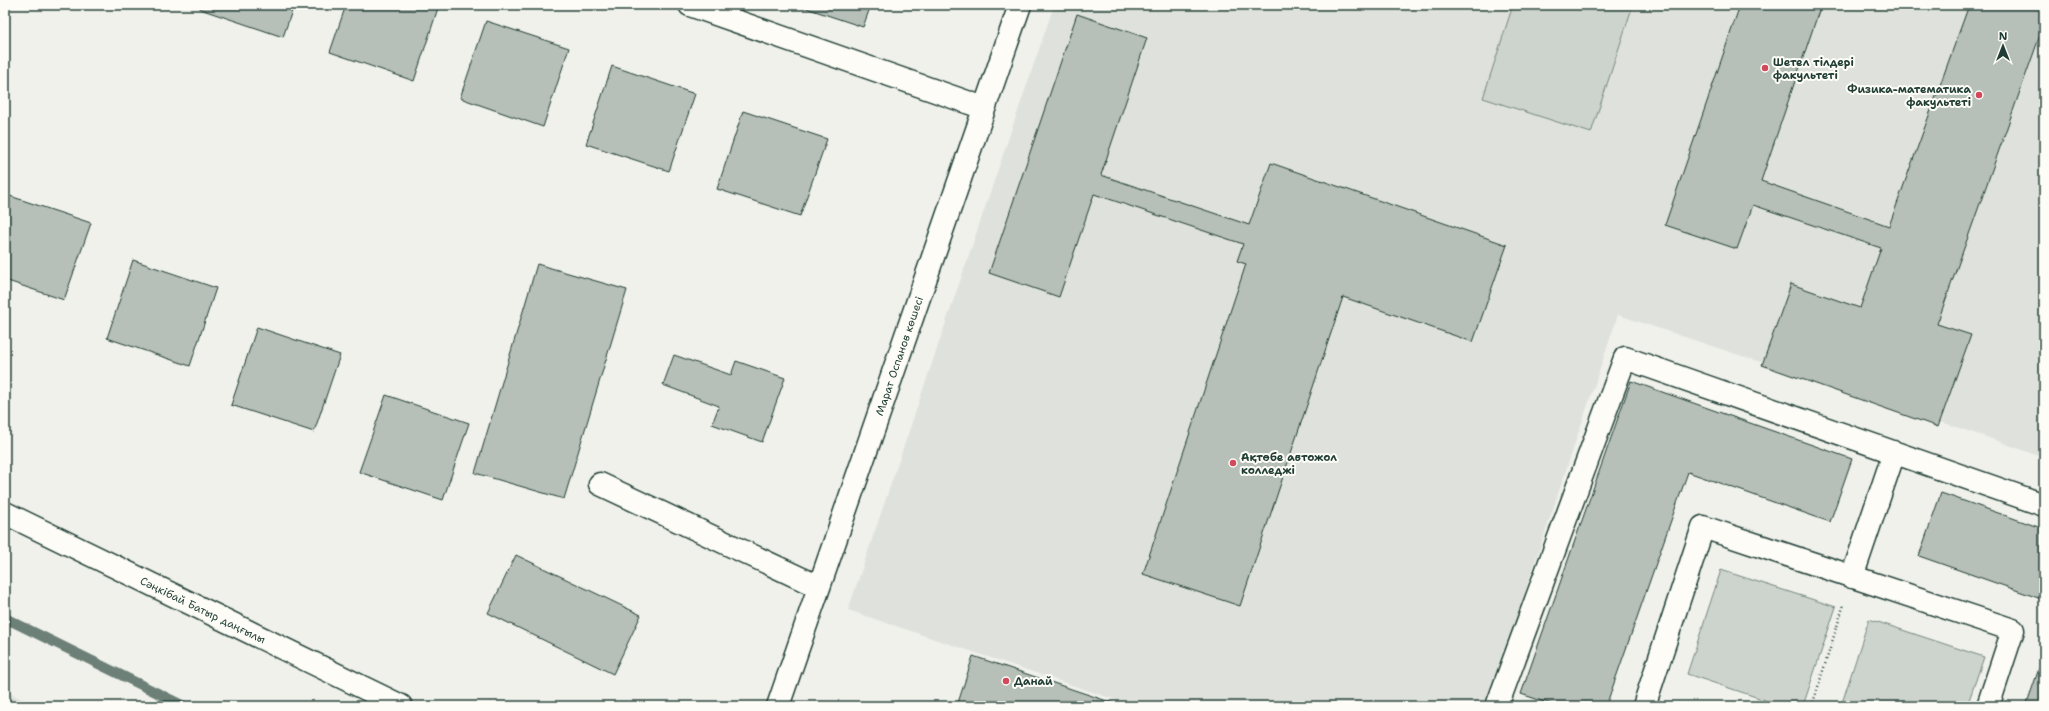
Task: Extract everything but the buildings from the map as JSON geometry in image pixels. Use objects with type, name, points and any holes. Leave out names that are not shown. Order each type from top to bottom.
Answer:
[{"type":"street","points":[[690,5],[984,108]]},
{"type":"street","name":"Марат Оспанов көшесі","points":[[778,706],[1020,5]]},
{"type":"street","points":[[1497,706],[1625,358],[2044,505]]},
{"type":"street","points":[[1852,577],[1894,453]]},
{"type":"street","points":[[600,484],[820,587]]},
{"type":"street","name":"Сәңкібай Батыр даңғылы","points":[[5,514],[401,706]]},
{"type":"street","points":[[1644,706],[1703,527],[2013,630],[1988,706]]},
{"type":"path","points":[[1812,706],[1852,577]]},
{"type":"shaded area","name":"Ақтөбе автожол колледжі","points":[[1054,5],[2044,5],[2044,458],[1998,441],[1618,315],[1487,706],[1134,706],[848,610]]},
{"type":"shaded area","points":[[1513,5],[1633,5],[1591,133],[1483,98]]},
{"type":"shaded area","points":[[1721,570],[1836,607],[1803,706],[1783,706],[1687,674]]},
{"type":"shaded area","points":[[1869,619],[1984,657],[1967,706],[1841,706]]},
{"type":"shaded area","points":[[5,691],[37,706],[5,706]]},
{"type":"waterway","points":[[5,618],[184,706]]},
{"type":"place","name":"Шетел тілдері факультеті","points":[[1765,68]]},
{"type":"place","name":"Физика-математика факультеті","points":[[1979,95]]},
{"type":"place","name":"Ақтөбе автожол колледжі","points":[[1233,463]]},
{"type":"place","name":"Данай","points":[[1006,681]]}]
